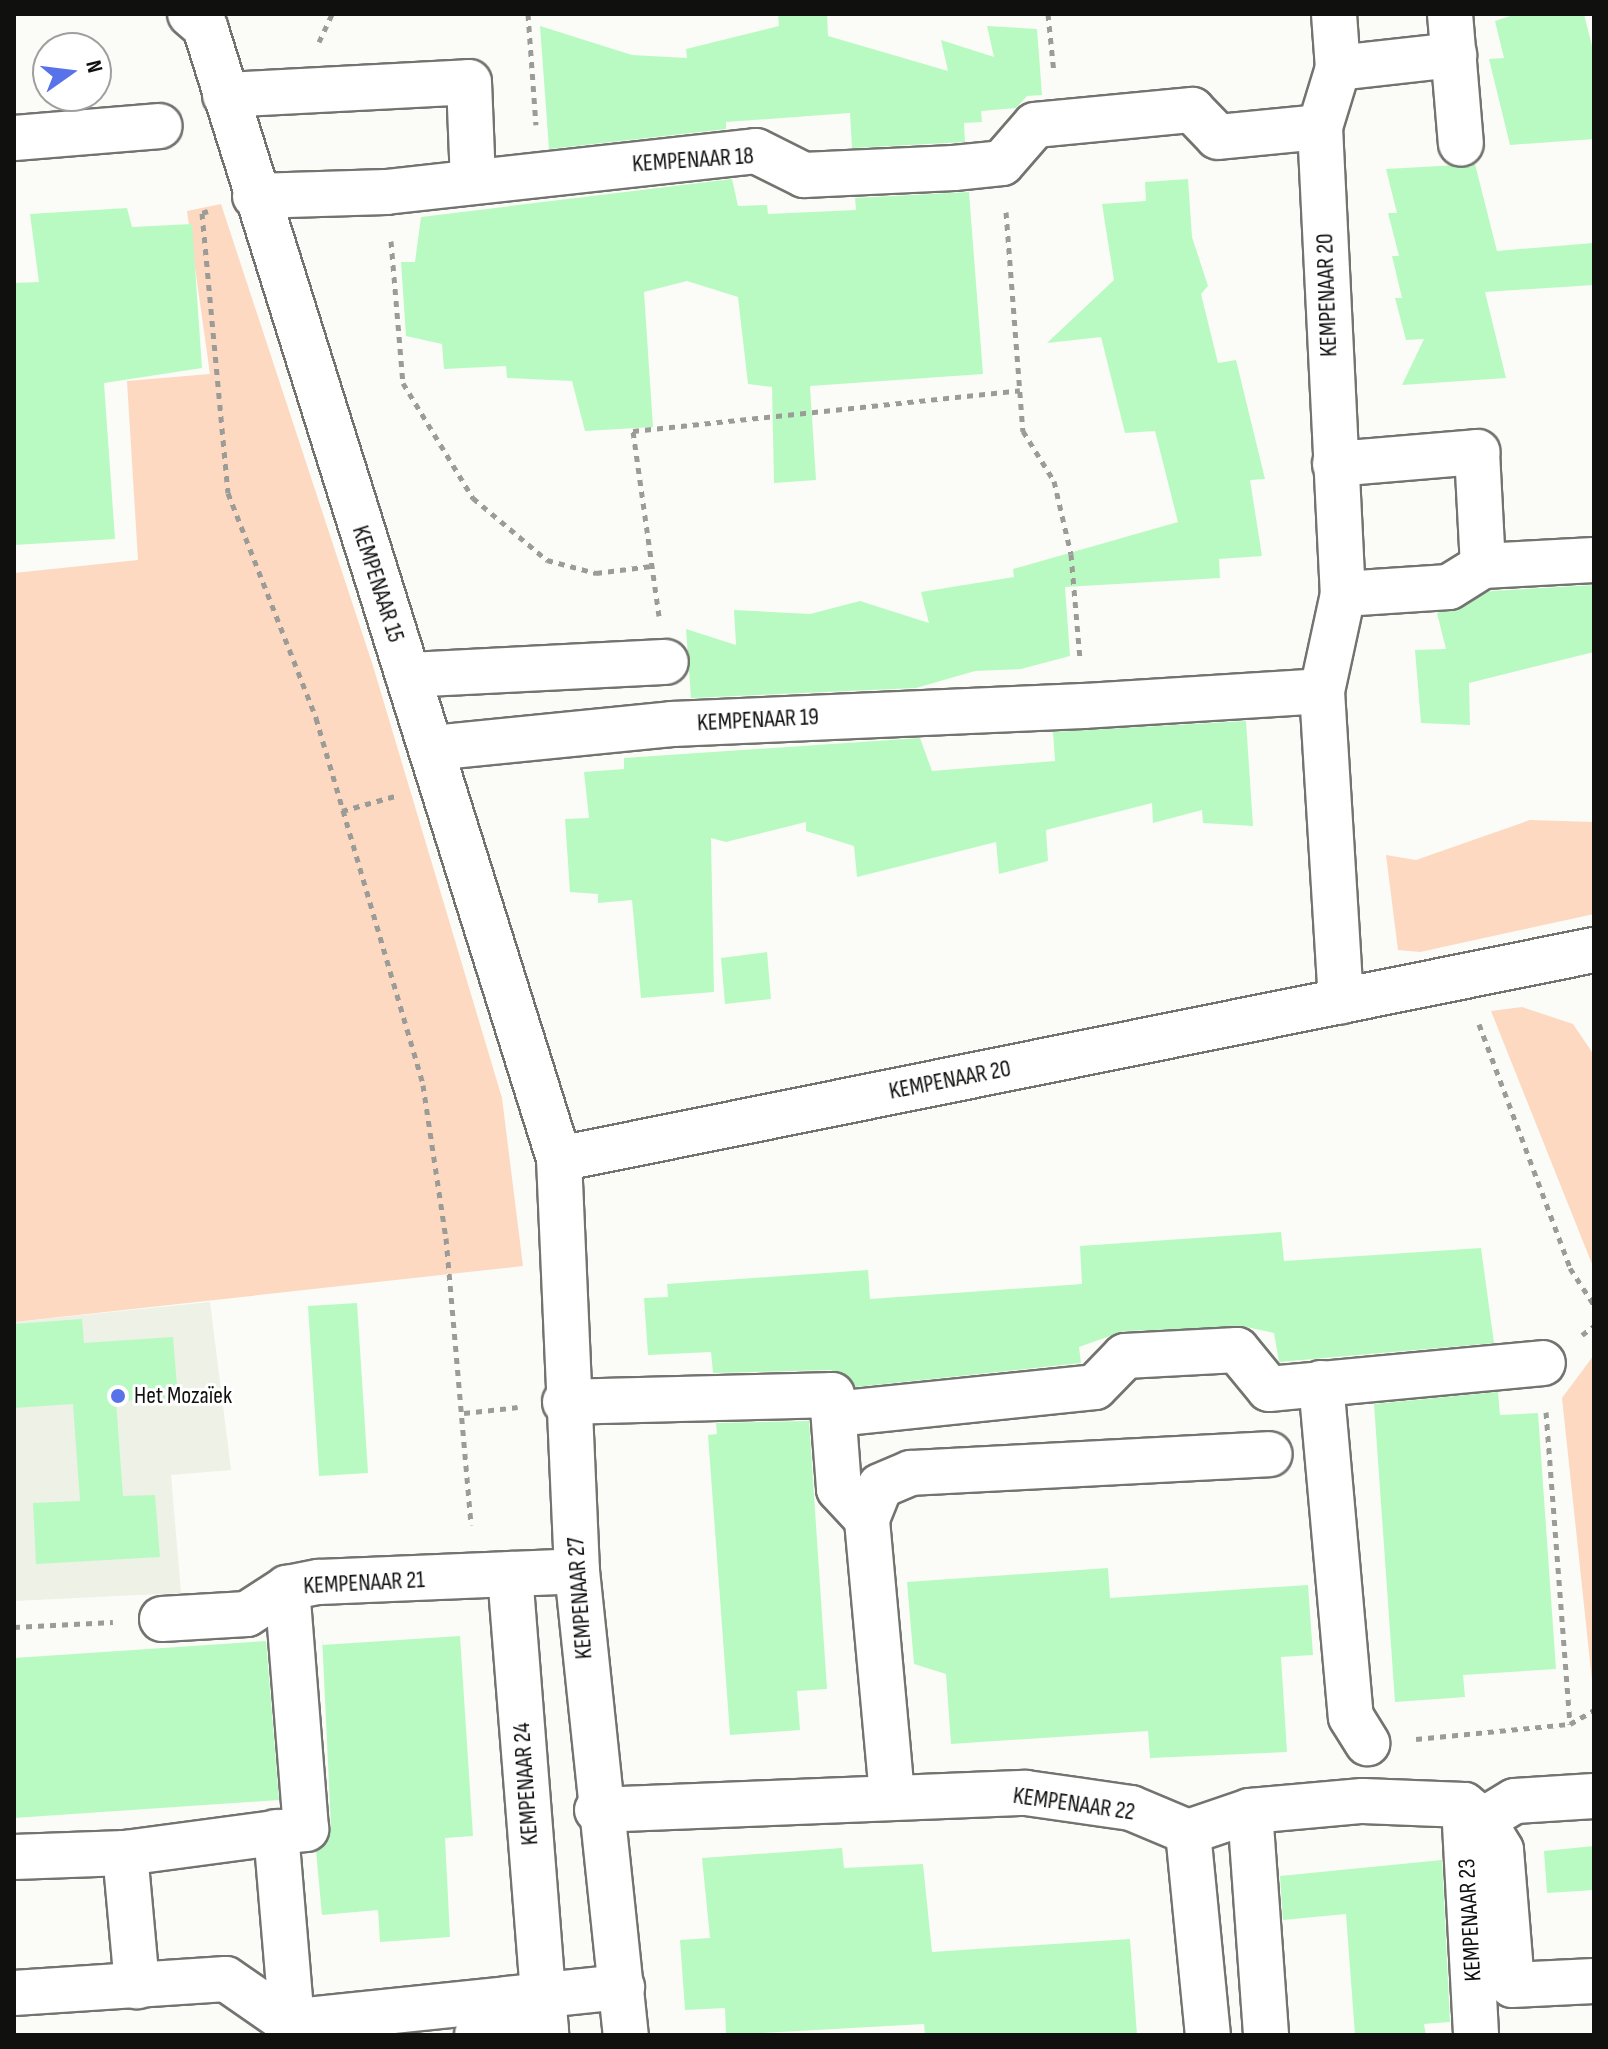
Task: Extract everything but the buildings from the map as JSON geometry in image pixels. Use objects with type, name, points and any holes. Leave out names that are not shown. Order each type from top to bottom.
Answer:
[{"type":"street","name":"KEMPENAAR 15","points":[[190,14],[205,27],[255,196],[433,748],[559,1159]]},
{"type":"street","name":"KEMPENAAR 20","points":[[1334,14],[1338,68],[1320,127],[1343,594],[1322,691],[1341,1001]]},
{"type":"street","points":[[1338,68],[1452,34],[1461,144]]},
{"type":"street","points":[[225,95],[469,82],[473,181]]},
{"type":"street","points":[[1002,163],[1047,124],[1192,110],[1218,137],[1320,127]]},
{"type":"street","points":[[14,138],[160,126]]},
{"type":"street","name":"KEMPENAAR 18","points":[[255,196],[386,192],[756,151],[804,175],[1002,163]]},
{"type":"street","points":[[1335,464],[1477,452],[1483,566]]},
{"type":"street","points":[[1343,594],[1449,587],[1483,566],[1594,560]]},
{"type":"street","points":[[408,675],[666,662]]},
{"type":"street","points":[[1084,706],[1322,691]]},
{"type":"street","name":"KEMPENAAR 19","points":[[433,748],[672,724],[1084,706]]},
{"type":"street","name":"KEMPENAAR 20","points":[[559,1159],[1594,950]]},
{"type":"street","name":"KEMPENAAR 27","points":[[559,1159],[565,1402],[577,1571],[597,1810],[626,2035]]},
{"type":"street","points":[[835,1414],[1095,1387],[1125,1356],[1237,1350],[1269,1389],[1543,1363]]},
{"type":"street","points":[[1321,1383],[1351,1717],[1367,1743]]},
{"type":"street","points":[[565,1402],[832,1395],[839,1489],[867,1519]]},
{"type":"street","points":[[892,1795],[867,1519],[880,1486],[911,1473],[1327,1450]]},
{"type":"street","name":"KEMPENAAR 21","points":[[162,1619],[247,1614],[287,1588],[577,1571]]},
{"type":"street","name":"KEMPENAAR 24","points":[[492,1576],[545,2019]]},
{"type":"street","points":[[14,1857],[125,1853],[306,1829],[287,1588]]},
{"type":"street","name":"KEMPENAAR 22","points":[[597,1810],[892,1795],[1026,1793],[1131,1808],[1188,1832]]},
{"type":"street","points":[[1208,2035],[1188,1832],[1250,1811],[1363,1801],[1474,1812],[1515,1801],[1594,1796]]},
{"type":"street","points":[[1250,1811],[1266,2035]]},
{"type":"street","points":[[1474,1812],[1501,1850],[1512,1985],[1594,1981]]},
{"type":"street","name":"KEMPENAAR 23","points":[[1474,1812],[1476,2035]]},
{"type":"street","points":[[276,1832],[291,2029]]},
{"type":"street","points":[[125,1853],[137,1986]]},
{"type":"street","points":[[14,1993],[226,1979],[291,2029],[545,2019]]},
{"type":"street","points":[[477,2035],[545,2019],[622,1987]]},
{"type":"path","points":[[528,14],[540,174]]},
{"type":"path","points":[[1047,124],[1048,14]]},
{"type":"path","points":[[1002,163],[1023,431],[1054,481],[1071,554],[1084,706]]},
{"type":"path","points":[[386,192],[403,383],[473,498],[547,560],[596,573],[652,566]]},
{"type":"path","points":[[255,196],[202,213],[228,493],[316,718],[423,1085],[492,1576]]},
{"type":"path","points":[[666,662],[633,431],[1020,390]]},
{"type":"path","points":[[1460,975],[1570,1268],[1594,1305]]},
{"type":"path","points":[[1570,1724],[1543,1363],[1594,1326]]},
{"type":"path","points":[[14,1627],[162,1619]]},
{"type":"path","points":[[1367,1743],[1570,1724],[1594,1710]]},
{"type":"shaded area","points":[[221,204],[373,666],[502,1098],[523,1266],[14,1322],[14,573],[138,560],[127,381],[210,374],[187,211]]},
{"type":"shaded area","points":[[1530,820],[1594,822],[1594,914],[1420,952],[1398,950],[1386,855],[1416,860]]},
{"type":"shaded area","points":[[1522,1007],[1573,1024],[1594,1055],[1594,1269],[1491,1011]]},
{"type":"shaded area","name":"Het Mozaïek","points":[[210,1302],[231,1470],[171,1475],[181,1593],[14,1601],[14,1322]]},
{"type":"shaded area","points":[[1594,1355],[1594,1689],[1593,1690],[1562,1398]]},
{"type":"place","name":"Het Mozaïek","points":[[118,1396]]}]
